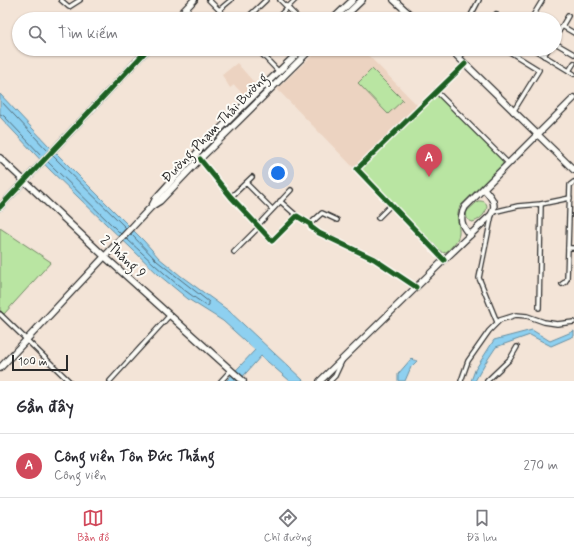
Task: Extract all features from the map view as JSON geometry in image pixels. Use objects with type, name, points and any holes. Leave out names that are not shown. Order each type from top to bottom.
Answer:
[{"type":"main road","points":[[183,12],[194,0]]},
{"type":"main road","points":[[340,12],[351,0]]},
{"type":"main road","points":[[349,12],[362,0]]},
{"type":"main road","points":[[394,0],[407,12]]},
{"type":"main road","points":[[0,207],[142,56]]},
{"type":"main road","name":"Đường Phạm Thái Bường","points":[[198,156],[298,56]]},
{"type":"main road","name":"Đường Phạm Thái Bường","points":[[0,368],[115,244],[152,206],[160,202],[198,156],[241,108],[279,72],[301,56]]},
{"type":"main road","points":[[459,58],[574,170]]},
{"type":"main road","points":[[470,235],[461,222],[462,212],[466,206],[574,98]]},
{"type":"main road","name":"2 Tháng 9","points":[[0,158],[26,178],[104,256],[242,381]]},
{"type":"main road","points":[[320,381],[493,213],[494,202],[484,188]]},
{"type":"street","points":[[61,0],[68,7],[80,0]]},
{"type":"street","points":[[209,0],[219,10],[231,0]]},
{"type":"street","points":[[253,12],[266,0]]},
{"type":"street","points":[[280,0],[292,12]]},
{"type":"street","points":[[284,12],[295,0]]},
{"type":"street","points":[[473,12],[479,0]]},
{"type":"street","points":[[535,12],[542,1]]},
{"type":"street","points":[[568,16],[562,26],[574,33]]},
{"type":"street","points":[[562,47],[574,54]]},
{"type":"street","points":[[513,112],[539,70],[516,56]]},
{"type":"street","points":[[544,56],[574,74]]},
{"type":"street","points":[[266,58],[279,72]]},
{"type":"street","points":[[569,71],[574,63]]},
{"type":"street","points":[[444,260],[357,170],[465,64]]},
{"type":"street","points":[[436,91],[508,164]]},
{"type":"street","points":[[198,156],[231,197],[272,241],[297,216]]},
{"type":"street","points":[[231,197],[252,177]]},
{"type":"street","points":[[562,284],[567,279],[570,185],[574,182]]},
{"type":"street","points":[[246,183],[272,209]]},
{"type":"street","points":[[234,252],[291,190]]},
{"type":"street","points":[[498,322],[479,278],[493,213],[518,206],[541,204],[570,198]]},
{"type":"street","points":[[280,201],[297,216],[310,224],[311,227],[374,259],[416,287]]},
{"type":"street","points":[[378,218],[391,204]]},
{"type":"street","points":[[539,308],[541,204]]},
{"type":"street","points":[[310,224],[322,213],[337,220]]},
{"type":"street","points":[[568,248],[574,248]]},
{"type":"street","points":[[0,314],[69,381]]},
{"type":"street","points":[[461,381],[468,361],[489,331],[498,322],[516,314],[557,324],[574,322]]},
{"type":"street","points":[[110,381],[170,315]]},
{"type":"street","points":[[487,381],[510,359],[517,347]]},
{"type":"street","points":[[330,381],[338,371],[343,359]]},
{"type":"street","points":[[221,381],[232,371]]},
{"type":"shaded area","points":[[312,56],[369,56],[417,105],[354,168],[277,89]]},
{"type":"shaded area","points":[[237,63],[258,87],[246,97],[234,85],[230,88],[222,75]]},
{"type":"green space","points":[[372,69],[403,100],[388,114],[358,83]]},
{"type":"green space","points":[[433,96],[439,96],[502,160],[503,164],[460,206],[458,211],[459,235],[451,248],[443,253],[360,170]]},
{"type":"green space","points":[[478,201],[486,204],[486,211],[480,218],[472,222],[467,219],[466,212]]},
{"type":"green space","points":[[0,228],[51,262],[4,314],[0,310]]},
{"type":"water","points":[[0,94],[159,258],[229,311],[304,381],[290,381],[261,356],[239,381],[226,381],[255,350],[223,321],[188,299],[160,276],[50,170],[0,117]]},
{"type":"water","points":[[532,330],[550,341],[574,331],[574,336],[551,346],[530,335],[496,347],[475,381],[471,381],[475,370],[494,340]]},
{"type":"water","points":[[411,359],[417,361],[411,367],[405,381],[398,381],[398,374]]},
{"type":"cycle path","points":[[0,207],[141,56]]},
{"type":"cycle path","points":[[444,260],[357,169],[465,64]]},
{"type":"cycle path","points":[[200,159],[231,197],[272,241],[297,216],[310,224],[311,227],[319,233],[374,259],[416,287]]},
{"type":"place","name":"Công viên Tôn Đức Thắng","points":[[429,177]]}]
